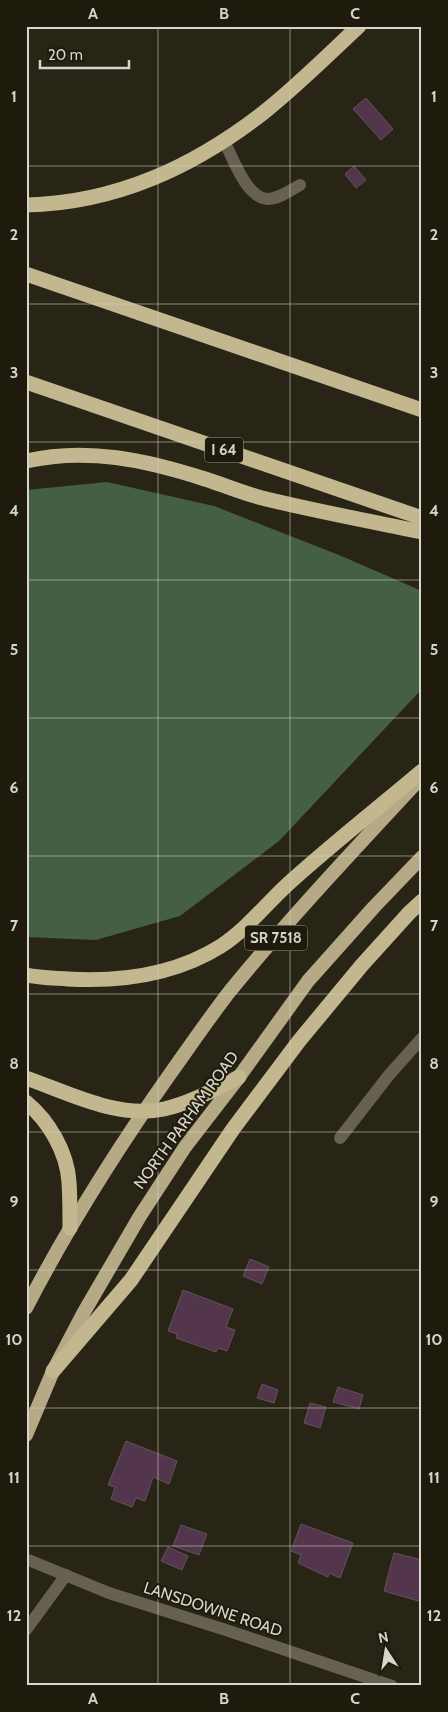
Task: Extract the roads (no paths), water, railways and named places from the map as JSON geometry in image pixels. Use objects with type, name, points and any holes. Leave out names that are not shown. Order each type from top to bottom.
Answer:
[{"type":"highway","points":[[26,205],[77,200],[123,190],[176,170],[224,141],[264,112],[359,26]]},
{"type":"highway","points":[[26,274],[422,410]]},
{"type":"highway","name":"I 64","points":[[26,382],[422,518]]},
{"type":"highway","points":[[26,461],[70,455],[103,455],[140,460],[261,498],[422,532]]},
{"type":"highway","points":[[26,975],[90,980],[131,978],[166,971],[195,960],[221,946],[246,927],[287,885],[422,771]]},
{"type":"highway","name":"SR 7518","points":[[26,1308],[70,1228],[144,1111],[230,992],[295,914],[422,777]]},
{"type":"highway","name":"NORTH PARHAM ROAD","points":[[26,1435],[54,1371],[98,1287],[144,1208],[184,1147],[239,1077],[308,981],[422,857]]},
{"type":"highway","points":[[54,1371],[131,1280],[228,1137],[298,1041],[362,965],[422,901]]},
{"type":"highway","points":[[26,1078],[106,1106],[124,1110],[144,1111],[164,1109],[185,1102],[239,1077]]},
{"type":"highway","points":[[26,1102],[36,1110],[47,1124],[65,1160],[69,1180],[70,1228]]},
{"type":"street","points":[[224,141],[249,190],[259,198],[270,199],[284,195],[300,185]]},
{"type":"street","points":[[340,1138],[389,1075],[422,1038]]},
{"type":"street","name":"LANSDOWNE ROAD","points":[[26,1559],[109,1593],[392,1686]]},
{"type":"street","points":[[26,1630],[66,1575]]}]
